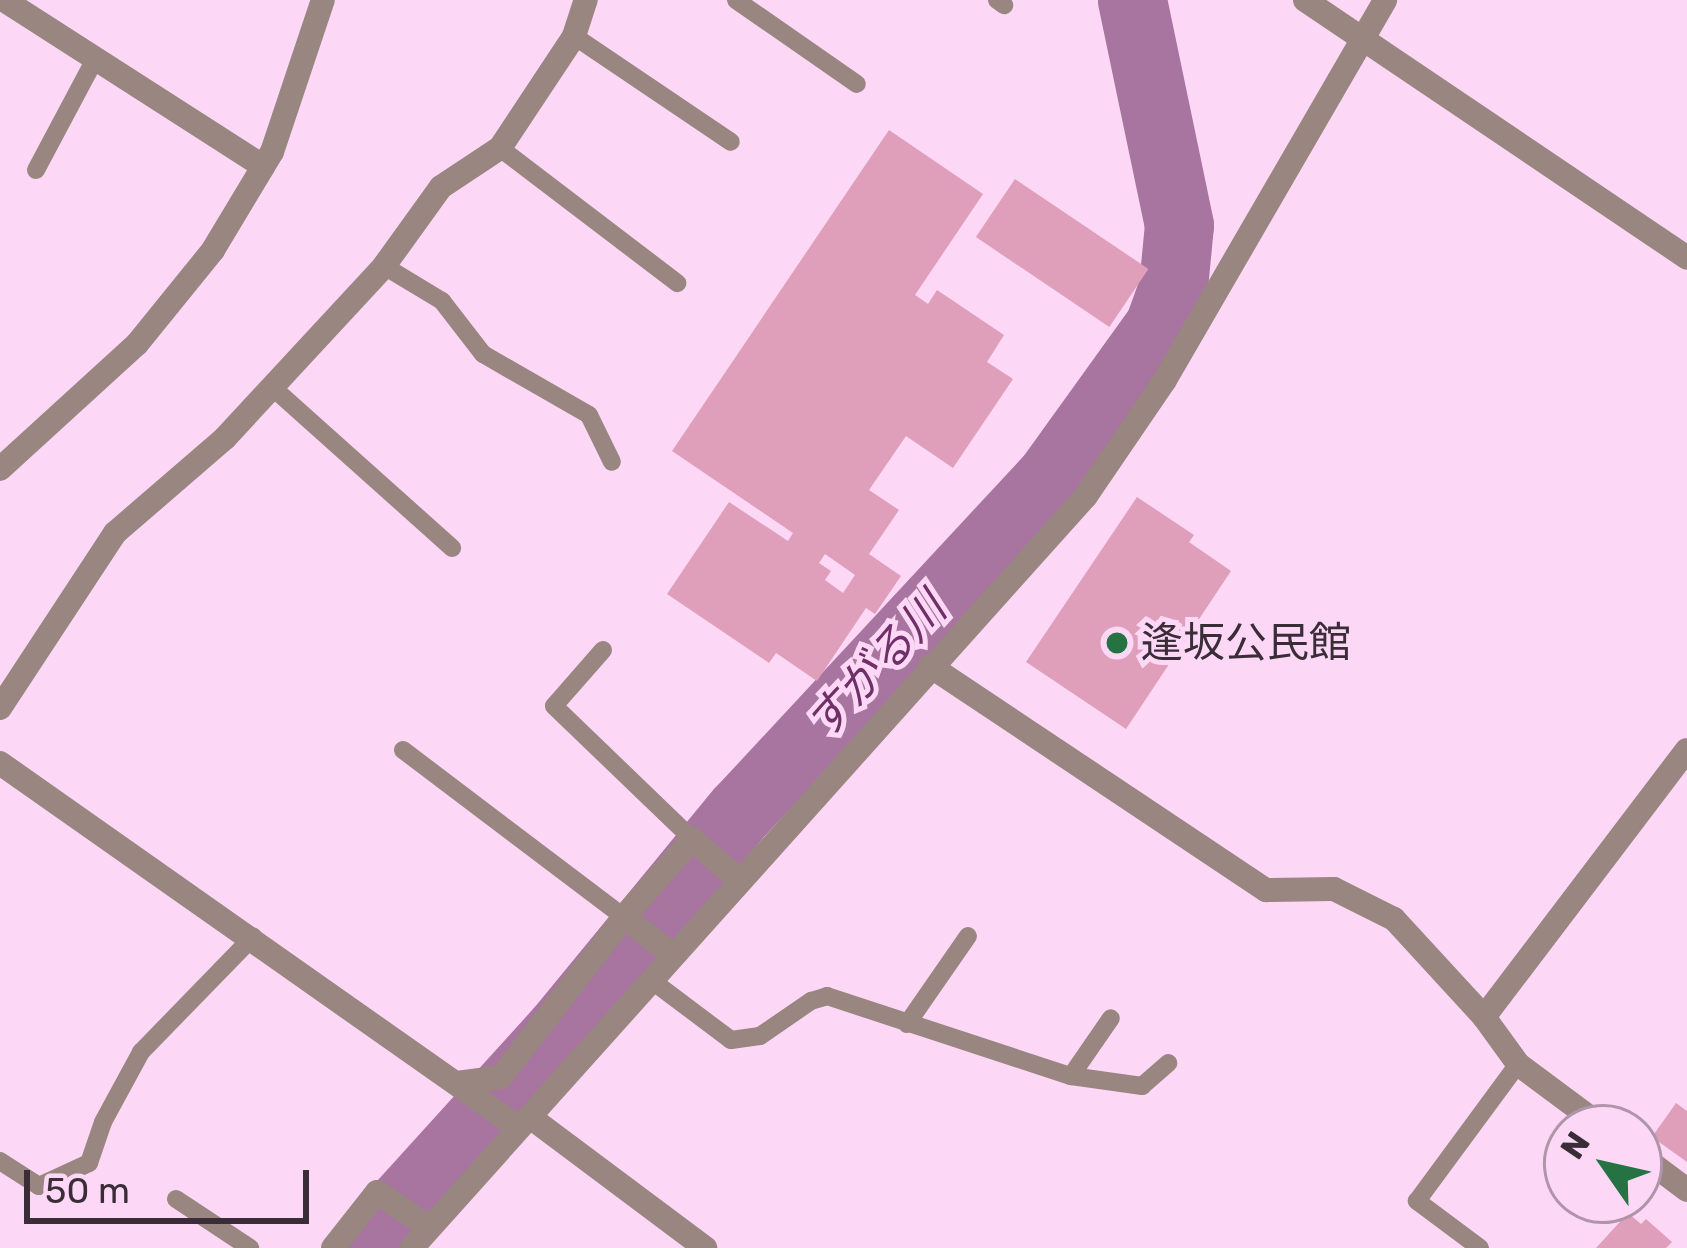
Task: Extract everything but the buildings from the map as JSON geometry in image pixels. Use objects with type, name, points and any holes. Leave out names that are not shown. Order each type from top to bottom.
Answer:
[{"type":"street","points":[[4,0],[263,166]]},
{"type":"street","points":[[0,469],[137,344],[213,250],[263,166],[323,0]]},
{"type":"street","points":[[0,708],[115,532],[225,438],[384,266],[441,188],[500,148],[574,36],[586,0]]},
{"type":"street","points":[[1305,0],[1687,258]]},
{"type":"street","points":[[412,1248],[421,1222],[507,1114],[651,980],[666,948],[730,873],[1086,496],[1165,380],[1385,0]]},
{"type":"street","points":[[930,666],[1266,890],[1334,889],[1394,919],[1484,1017],[1518,1064],[1572,1104]]},
{"type":"street","points":[[1484,1017],[1687,750]]},
{"type":"street","points":[[0,764],[457,1083],[704,1248]]},
{"type":"street","points":[[457,1083],[501,1077],[694,841],[730,873]]},
{"type":"street","points":[[630,921],[666,948]]},
{"type":"street","points":[[333,1248],[376,1192],[421,1222]]},
{"type":"lane","points":[[736,0],[856,84]]},
{"type":"lane","points":[[574,36],[731,142]]},
{"type":"lane","points":[[36,170],[95,59]]},
{"type":"lane","points":[[500,148],[677,283]]},
{"type":"lane","points":[[384,266],[442,301],[483,353],[589,416],[612,462]]},
{"type":"lane","points":[[271,386],[452,548]]},
{"type":"lane","points":[[603,650],[554,706],[694,841]]},
{"type":"lane","points":[[403,749],[630,921]]},
{"type":"lane","points":[[907,1024],[968,936]]},
{"type":"lane","points":[[0,1161],[39,1186],[89,1163],[103,1122],[141,1052],[254,937]]},
{"type":"lane","points":[[651,980],[731,1040],[760,1036],[811,1001],[827,996],[1071,1076],[1142,1086],[1168,1063]]},
{"type":"lane","points":[[1071,1076],[1112,1018]]},
{"type":"lane","points":[[1480,1248],[1417,1201],[1518,1064]]},
{"type":"lane","points":[[176,1198],[250,1248]]},
{"type":"waterway","name":"すがる川","points":[[362,1248],[559,1031],[740,811],[1049,479],[1159,326],[1173,287],[1179,225],[1132,0]]},
{"type":"place","name":"逢坂公民館","points":[[1117,643]]}]
